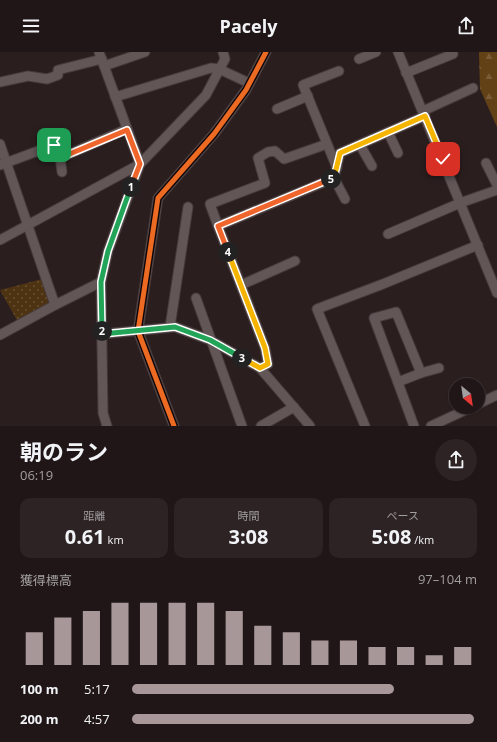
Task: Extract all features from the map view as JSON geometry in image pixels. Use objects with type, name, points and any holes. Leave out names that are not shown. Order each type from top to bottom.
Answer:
[{"type":"street","points":[[0,82],[28,76],[46,79],[58,74],[58,70],[102,59],[145,52]]},
{"type":"street","points":[[0,240],[140,164],[206,95],[225,59],[222,52]]},
{"type":"street","points":[[174,426],[138,331],[158,198],[214,134],[250,83],[266,52]]},
{"type":"street","points":[[359,59],[376,52]]},
{"type":"street","points":[[398,52],[497,293]]},
{"type":"street","points":[[406,73],[453,54],[452,52]]},
{"type":"street","points":[[102,59],[140,164],[108,251],[101,282],[103,413],[107,426]]},
{"type":"street","points":[[115,97],[211,68],[219,69],[250,83]]},
{"type":"street","points":[[337,168],[303,85],[339,71]]},
{"type":"street","points":[[345,199],[334,178],[340,153],[388,132],[473,88]]},
{"type":"street","points":[[278,109],[308,96]]},
{"type":"street","points":[[60,158],[127,130]]},
{"type":"street","points":[[388,132],[398,153]]},
{"type":"street","points":[[0,144],[3,164],[28,226],[55,305]]},
{"type":"street","points":[[260,368],[268,364],[265,348],[210,204],[265,183],[258,158],[268,152],[275,151],[284,159],[327,144]]},
{"type":"street","points":[[3,164],[54,145],[60,158],[62,172]]},
{"type":"street","points":[[360,145],[372,166]]},
{"type":"street","points":[[486,163],[497,186]]},
{"type":"street","points":[[218,226],[334,178]]},
{"type":"street","points":[[388,234],[460,203],[497,190]]},
{"type":"street","points":[[170,328],[188,207]]},
{"type":"street","points":[[364,426],[317,309],[478,246]]},
{"type":"street","points":[[241,286],[296,261]]},
{"type":"street","points":[[488,271],[497,268]]},
{"type":"street","points":[[0,334],[101,282]]},
{"type":"street","points":[[196,298],[239,425]]},
{"type":"street","points":[[414,426],[374,318],[396,312],[421,373]]},
{"type":"street","points":[[102,334],[175,327],[210,340],[260,368],[310,426]]},
{"type":"street","points":[[398,382],[439,368]]},
{"type":"street","points":[[485,401],[497,395]]},
{"type":"street","points":[[261,426],[294,407]]},
{"type":"street","points":[[431,426],[457,414]]},
{"type":"green space","points":[[479,52],[497,52],[497,127],[480,89]]},
{"type":"shaded area","points":[[46,278],[55,305],[19,324],[0,290]]},
{"type":"cycle path","points":[[174,426],[138,331],[158,198],[214,134],[246,90],[266,52]]},
{"type":"cycle path","points":[[102,334],[175,327],[210,340],[260,368],[268,364],[265,348],[218,226],[334,178],[340,153],[425,116]]},
{"type":"route","points":[[54,145],[60,158],[127,130],[140,164],[108,251],[101,282],[102,334],[175,327],[210,340],[260,368],[268,364],[265,348],[218,226],[334,178],[340,153],[425,116],[443,159]]}]
